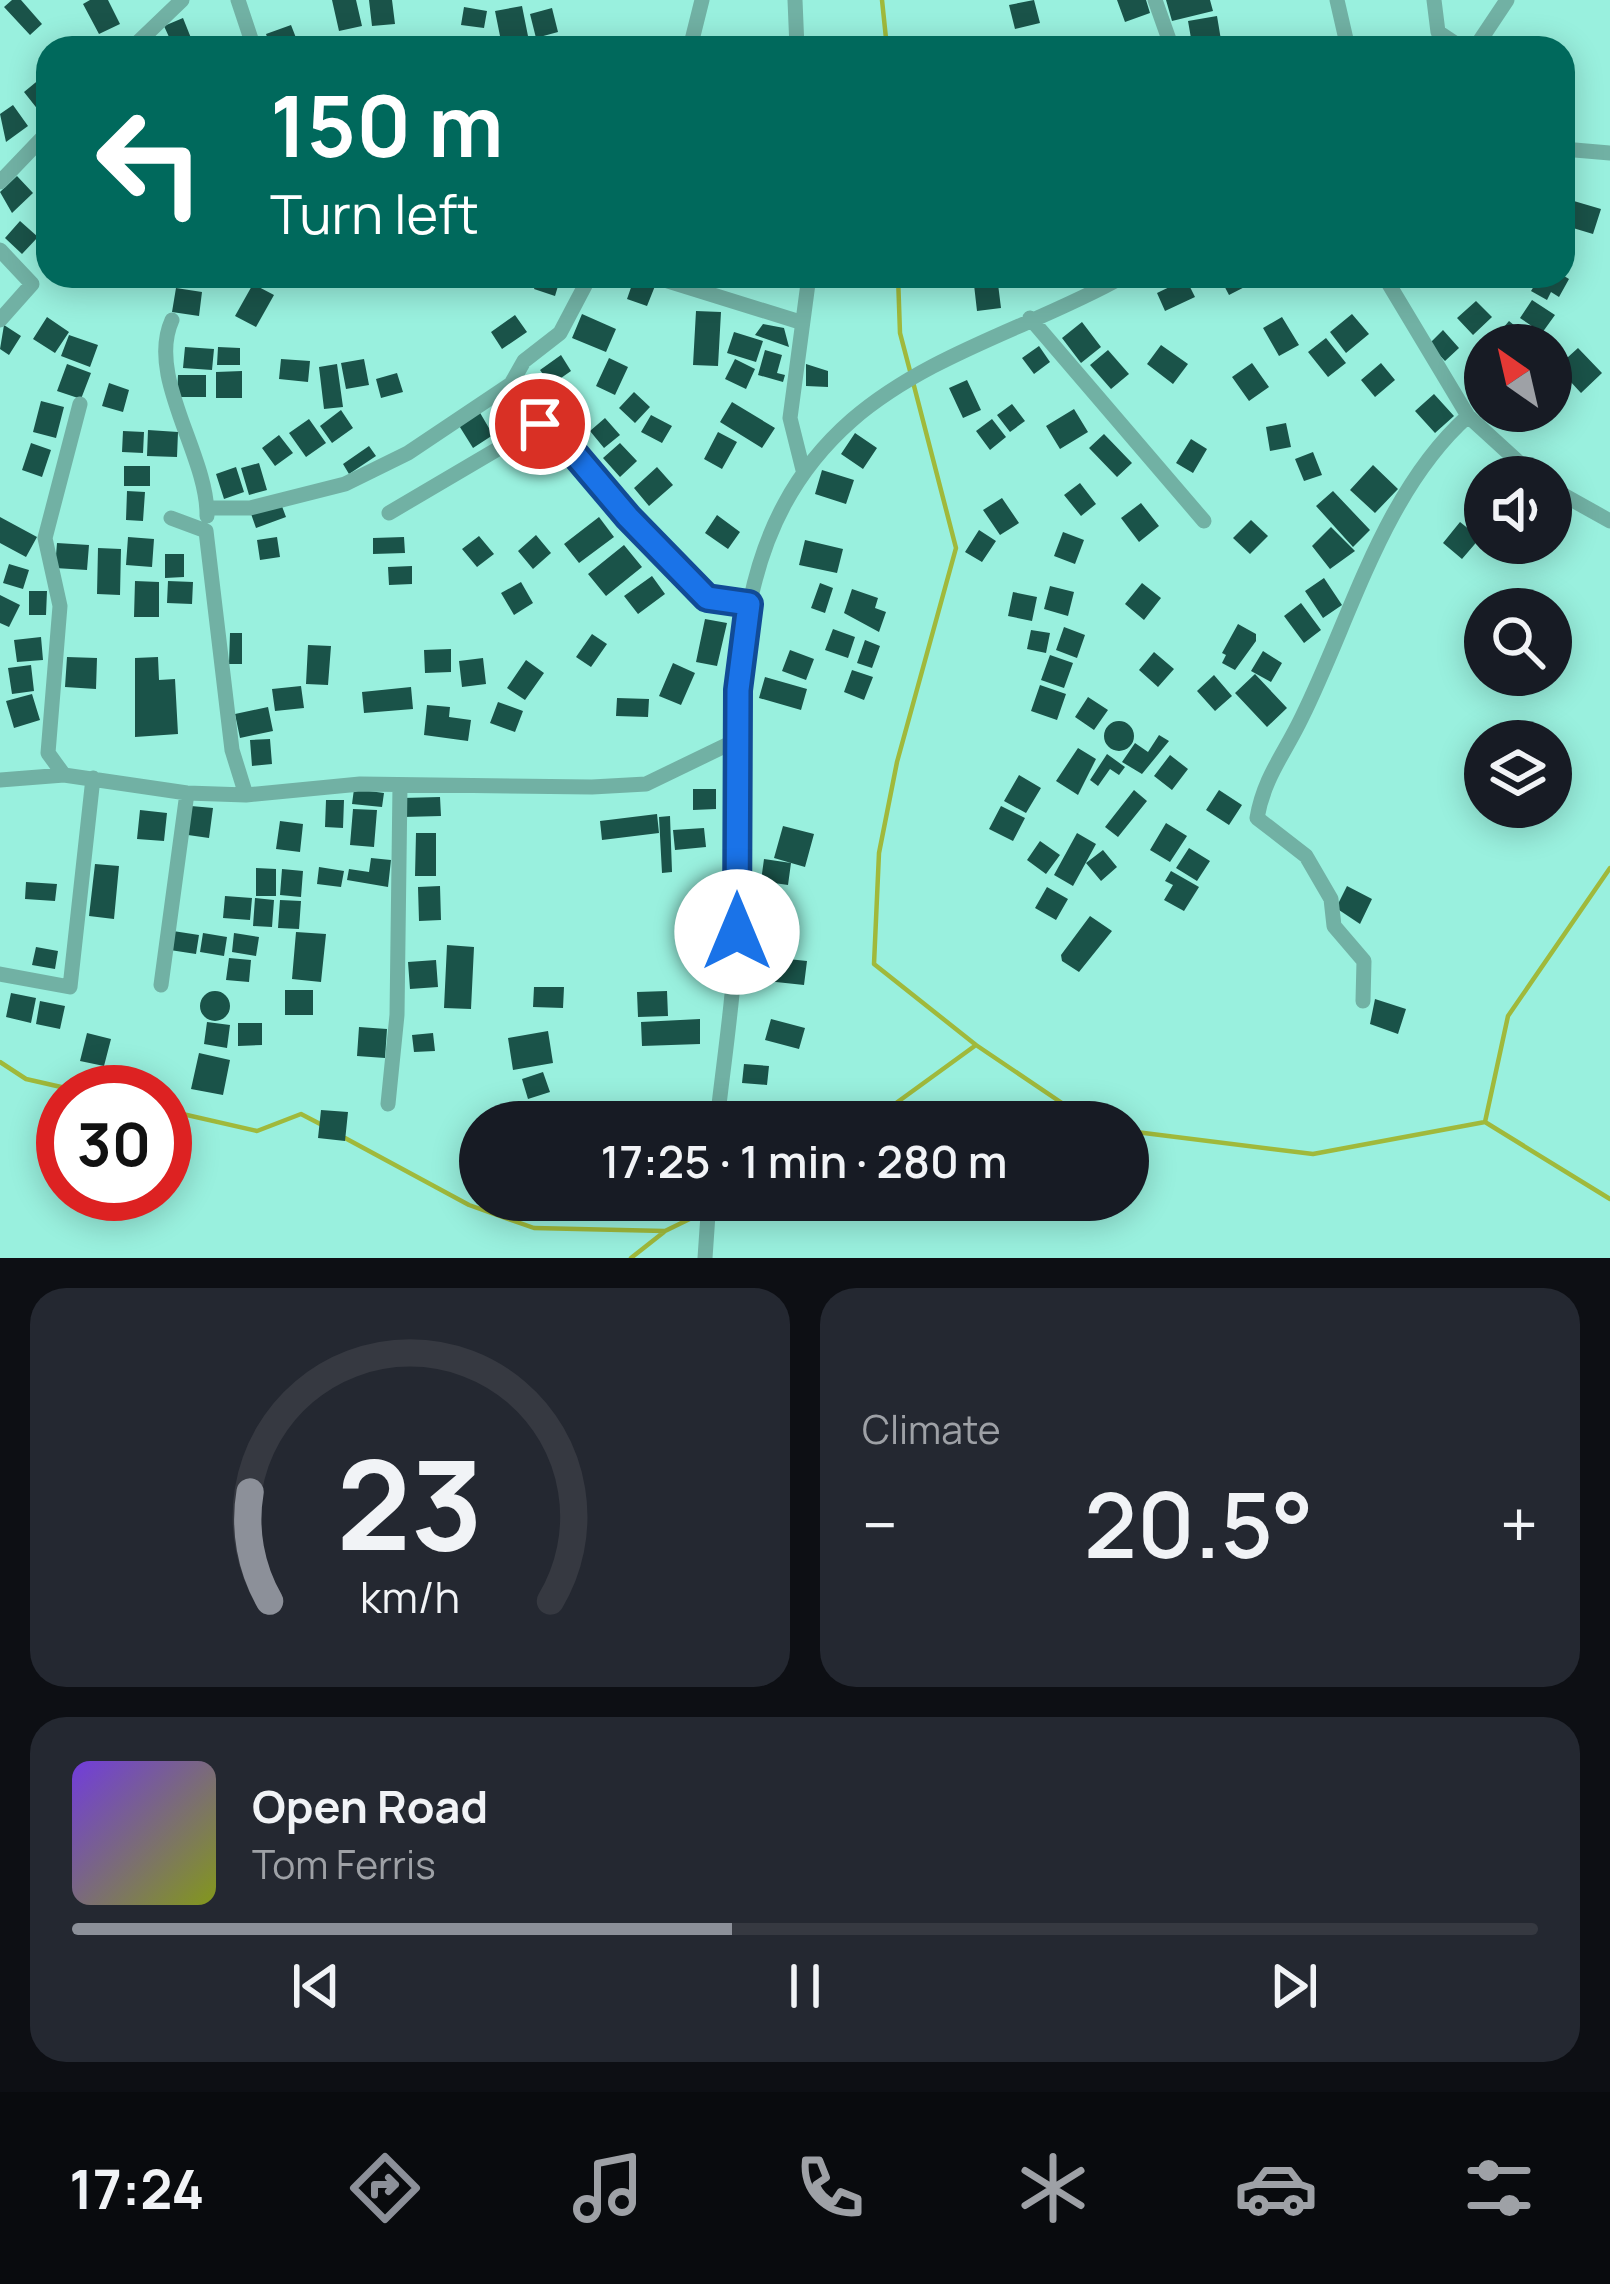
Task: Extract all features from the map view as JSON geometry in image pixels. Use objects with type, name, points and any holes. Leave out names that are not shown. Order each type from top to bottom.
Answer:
[{"type":"street","points":[[144,36],[182,0]]},
{"type":"street","points":[[238,0],[250,36]]},
{"type":"street","points":[[693,36],[702,0]]},
{"type":"street","points":[[795,0],[796,36]]},
{"type":"street","points":[[1155,0],[1168,36]]},
{"type":"street","points":[[1337,0],[1345,36]]},
{"type":"street","points":[[1434,0],[1438,32],[1444,36]]},
{"type":"street","points":[[1483,36],[1507,0]]},
{"type":"street","points":[[0,182],[36,144]]},
{"type":"street","points":[[1575,150],[1610,153]]},
{"type":"street","points":[[0,250],[32,284],[0,320]]},
{"type":"street","points":[[207,508],[250,508],[345,484],[408,453],[511,384],[524,361],[560,333],[584,288]]},
{"type":"street","points":[[691,288],[800,322]]},
{"type":"street","points":[[803,470],[790,418],[807,288]]},
{"type":"street","points":[[719,1101],[737,932],[737,740],[749,604],[773,519],[803,470],[855,417],[919,375],[1097,288]]},
{"type":"street","points":[[1391,288],[1464,409]]},
{"type":"street","points":[[1030,318],[1204,521]]},
{"type":"street","points":[[172,320],[165,336],[178,416],[206,483],[206,531],[232,750],[246,795]]},
{"type":"street","points":[[64,775],[48,753],[60,606],[45,538],[80,404]]},
{"type":"street","points":[[1363,1001],[1364,961],[1334,926],[1330,899],[1306,856],[1257,818],[1263,782],[1301,721],[1346,614],[1399,511],[1450,432],[1464,420]]},
{"type":"street","points":[[388,513],[540,424],[556,432],[628,517],[707,598],[749,604]]},
{"type":"street","points":[[1486,432],[1512,456]]},
{"type":"street","points":[[1572,500],[1610,521]]},
{"type":"street","points":[[171,518],[206,531]]},
{"type":"street","points":[[0,780],[64,775],[187,793],[246,795],[400,784],[646,784],[737,740]]},
{"type":"street","points":[[0,974],[70,987],[93,778]]},
{"type":"street","points":[[388,1104],[397,1015],[400,784]]},
{"type":"street","points":[[161,985],[187,793]]},
{"type":"street","points":[[705,1258],[708,1221]]},
{"type":"building","points":[[21,0],[42,24],[30,35],[4,7]]},
{"type":"building","points":[[108,0],[120,24],[99,34],[83,4]]},
{"type":"building","points":[[332,0],[356,0],[362,26],[339,31]]},
{"type":"building","points":[[369,0],[392,0],[395,24],[372,26]]},
{"type":"building","points":[[1034,0],[1040,23],[1015,29],[1009,5]]},
{"type":"building","points":[[1117,0],[1146,0],[1150,13],[1125,22]]},
{"type":"building","points":[[1166,0],[1210,0],[1213,11],[1172,21]]},
{"type":"building","points":[[522,6],[528,36],[500,36],[495,11]]},
{"type":"building","points":[[464,7],[487,11],[484,28],[461,25]]},
{"type":"building","points":[[552,8],[558,32],[536,36],[530,14]]},
{"type":"building","points":[[1217,16],[1220,36],[1191,36],[1188,21]]},
{"type":"building","points":[[183,18],[190,36],[169,36],[164,26]]},
{"type":"building","points":[[291,25],[295,36],[267,36]]},
{"type":"building","points":[[36,82],[36,107],[24,92]]},
{"type":"building","points":[[13,105],[28,126],[6,142],[0,114]]},
{"type":"building","points":[[17,176],[33,193],[12,213],[0,192]]},
{"type":"building","points":[[1575,201],[1601,209],[1593,234],[1575,229]]},
{"type":"building","points":[[20,221],[36,235],[22,254],[5,238]]},
{"type":"building","points":[[176,288],[202,292],[199,316],[172,312]]},
{"type":"building","points":[[251,288],[274,295],[256,327],[235,316]]},
{"type":"building","points":[[534,288],[557,288],[555,296]]},
{"type":"building","points":[[631,288],[654,288],[647,306],[627,299]]},
{"type":"building","points":[[974,288],[998,288],[1001,308],[977,311]]},
{"type":"building","points":[[1190,288],[1195,297],[1165,311],[1157,293]]},
{"type":"building","points":[[1564,288],[1559,297],[1551,292],[1547,300],[1531,291]]},
{"type":"building","points":[[1532,300],[1555,315],[1548,324],[1529,324],[1520,318]]},
{"type":"building","points":[[1476,301],[1492,317],[1485,324],[1464,325],[1457,318]]},
{"type":"building","points":[[696,311],[721,312],[718,366],[693,365]]},
{"type":"building","points":[[582,314],[616,329],[606,352],[572,338]]},
{"type":"building","points":[[1352,314],[1369,334],[1346,353],[1330,332]]},
{"type":"building","points":[[515,315],[527,332],[502,349],[491,332]]},
{"type":"building","points":[[47,317],[69,332],[55,353],[33,339]]},
{"type":"building","points":[[1282,317],[1299,345],[1279,356],[1263,328]]},
{"type":"building","points":[[1082,322],[1101,347],[1081,363],[1062,338]]},
{"type":"building","points":[[763,324],[784,328],[789,347],[755,335]]},
{"type":"building","points":[[4,325],[21,336],[9,355],[0,349]]},
{"type":"building","points":[[1443,330],[1459,348],[1445,361],[1429,344]]},
{"type":"building","points":[[734,332],[763,341],[756,362],[727,353]]},
{"type":"building","points":[[69,335],[98,345],[90,367],[61,356]]},
{"type":"building","points":[[1326,338],[1346,363],[1328,377],[1308,352]]},
{"type":"building","points":[[1161,345],[1188,364],[1173,384],[1147,364]]},
{"type":"building","points":[[1039,346],[1050,362],[1034,374],[1022,358]]},
{"type":"building","points":[[185,347],[214,349],[212,370],[183,368]]},
{"type":"building","points":[[218,347],[240,348],[240,365],[217,365]]},
{"type":"building","points":[[1578,348],[1602,373],[1581,393],[1572,383],[1572,353]]},
{"type":"building","points":[[765,350],[782,355],[777,373],[785,375],[783,382],[758,375]]},
{"type":"building","points":[[1108,350],[1129,374],[1111,389],[1090,365]]},
{"type":"building","points":[[561,355],[571,371],[551,385],[540,370]]},
{"type":"building","points":[[609,358],[628,367],[615,395],[596,386]]},
{"type":"building","points":[[281,359],[310,361],[308,382],[279,379]]},
{"type":"building","points":[[364,359],[369,385],[346,389],[341,363]]},
{"type":"building","points":[[735,359],[755,369],[746,389],[725,379]]},
{"type":"building","points":[[1252,363],[1269,387],[1249,401],[1232,377]]},
{"type":"building","points":[[1381,363],[1395,380],[1375,397],[1361,380]]},
{"type":"building","points":[[67,364],[91,373],[81,399],[57,391]]},
{"type":"building","points":[[337,364],[343,407],[324,409],[319,367]]},
{"type":"building","points":[[806,364],[828,371],[828,387],[806,386]]},
{"type":"building","points":[[242,371],[242,398],[216,398],[216,372]]},
{"type":"building","points":[[397,373],[403,392],[381,398],[376,379]]},
{"type":"building","points":[[178,375],[206,375],[206,397],[177,397]]},
{"type":"building","points":[[967,380],[981,410],[963,418],[949,388]]},
{"type":"building","points":[[109,383],[129,390],[123,412],[102,406]]},
{"type":"building","points":[[634,392],[650,407],[635,423],[619,408]]},
{"type":"building","points":[[1434,394],[1454,416],[1435,433],[1415,411]]},
{"type":"building","points":[[41,401],[64,407],[56,438],[33,432]]},
{"type":"building","points":[[732,402],[775,428],[762,448],[720,422]]},
{"type":"building","points":[[1012,404],[1025,421],[1010,432],[997,415]]},
{"type":"building","points":[[1074,409],[1088,432],[1060,449],[1046,426]]},
{"type":"building","points":[[341,410],[353,428],[332,443],[320,426]]},
{"type":"building","points":[[479,411],[493,435],[473,448],[458,424]]},
{"type":"building","points":[[651,415],[672,426],[662,443],[641,432]]},
{"type":"building","points":[[605,418],[620,435],[604,448],[590,431]]},
{"type":"building","points":[[309,419],[326,443],[306,457],[289,433]]},
{"type":"building","points":[[992,419],[1006,437],[990,450],[976,431]]},
{"type":"building","points":[[1286,423],[1291,447],[1270,451],[1266,427]]},
{"type":"building","points":[[148,430],[178,432],[177,457],[147,456]]},
{"type":"building","points":[[123,431],[144,432],[143,453],[122,452]]},
{"type":"building","points":[[718,432],[737,442],[722,469],[704,459]]},
{"type":"building","points":[[855,433],[877,448],[863,469],[841,454]]},
{"type":"building","points":[[1104,434],[1132,463],[1117,477],[1089,448]]},
{"type":"building","points":[[279,435],[293,453],[275,466],[262,448]]},
{"type":"building","points":[[1191,439],[1207,449],[1193,473],[1176,463]]},
{"type":"building","points":[[31,443],[51,450],[42,477],[22,470]]},
{"type":"building","points":[[620,443],[637,461],[620,477],[603,458]]},
{"type":"building","points":[[369,446],[376,456],[349,474],[343,464]]},
{"type":"building","points":[[1313,452],[1322,475],[1304,481],[1295,459]]},
{"type":"building","points":[[259,463],[267,490],[249,495],[241,468]]},
{"type":"building","points":[[1373,465],[1398,489],[1375,513],[1350,490]]},
{"type":"building","points":[[124,466],[150,466],[150,486],[124,486]]},
{"type":"building","points":[[236,467],[244,492],[224,499],[216,474]]},
{"type":"building","points":[[657,467],[673,485],[649,506],[634,488]]},
{"type":"building","points":[[822,470],[854,480],[846,504],[815,494]]},
{"type":"building","points":[[1080,483],[1096,504],[1081,516],[1064,495]]},
{"type":"building","points":[[127,491],[145,492],[143,521],[126,520]]},
{"type":"building","points":[[1333,491],[1370,530],[1353,547],[1316,506]]},
{"type":"building","points":[[1002,498],[1019,523],[1000,535],[983,510]]},
{"type":"building","points":[[280,501],[286,517],[256,528],[250,511]]},
{"type":"building","points":[[1141,503],[1159,526],[1139,542],[1121,518]]},
{"type":"building","points":[[717,515],[740,532],[728,549],[705,533]]},
{"type":"building","points":[[0,517],[37,537],[26,557],[0,543]]},
{"type":"building","points":[[599,517],[614,537],[579,563],[564,544]]},
{"type":"building","points":[[1251,520],[1268,536],[1250,554],[1233,538]]},
{"type":"building","points":[[1460,522],[1464,525],[1462,559],[1443,543]]},
{"type":"building","points":[[1331,527],[1355,551],[1330,569],[1312,546]]},
{"type":"building","points":[[979,530],[996,541],[982,562],[965,552]]},
{"type":"building","points":[[1063,532],[1084,540],[1075,564],[1054,556]]},
{"type":"building","points":[[536,535],[551,553],[533,569],[518,551]]},
{"type":"building","points":[[479,536],[494,554],[477,567],[462,549]]},
{"type":"building","points":[[128,537],[154,539],[152,567],[126,565]]},
{"type":"building","points":[[277,537],[280,557],[260,560],[257,540]]},
{"type":"building","points":[[404,537],[405,553],[373,554],[373,538]]},
{"type":"building","points":[[805,540],[843,549],[837,573],[799,565]]},
{"type":"building","points":[[57,543],[89,545],[87,570],[55,568]]},
{"type":"building","points":[[624,545],[642,567],[606,596],[588,574]]},
{"type":"building","points":[[98,548],[121,549],[120,595],[97,594]]},
{"type":"building","points":[[165,554],[184,554],[184,577],[165,578]]},
{"type":"building","points":[[9,564],[29,570],[23,589],[3,583]]},
{"type":"building","points":[[412,566],[412,584],[389,585],[388,567]]},
{"type":"building","points":[[652,576],[665,594],[638,614],[624,596]]},
{"type":"building","points":[[1324,578],[1342,605],[1323,618],[1305,591]]},
{"type":"building","points":[[135,581],[159,582],[159,617],[134,617]]},
{"type":"building","points":[[168,581],[193,582],[192,604],[167,603]]},
{"type":"building","points":[[521,582],[533,603],[514,615],[501,593]]},
{"type":"building","points":[[820,583],[833,588],[825,613],[811,608]]},
{"type":"building","points":[[1142,583],[1161,598],[1144,620],[1125,604]]},
{"type":"building","points":[[1050,586],[1074,592],[1068,616],[1044,609]]},
{"type":"building","points":[[852,589],[878,598],[875,608],[886,612],[879,632],[844,613]]},
{"type":"building","points":[[29,591],[47,591],[46,615],[29,615]]},
{"type":"building","points":[[1013,592],[1037,597],[1032,621],[1008,616]]},
{"type":"building","points":[[0,595],[20,605],[9,627],[0,623]]},
{"type":"building","points":[[1301,603],[1321,630],[1304,643],[1284,616]]},
{"type":"building","points":[[705,619],[727,623],[717,666],[696,662]]},
{"type":"building","points":[[1238,624],[1256,634],[1256,641],[1235,670],[1222,663],[1226,655],[1222,653]]},
{"type":"building","points":[[1064,627],[1085,635],[1077,658],[1056,650]]},
{"type":"building","points":[[833,629],[855,637],[848,658],[825,650]]},
{"type":"building","points":[[1031,630],[1050,633],[1046,653],[1027,649]]},
{"type":"building","points":[[230,633],[242,633],[242,664],[229,664]]},
{"type":"building","points":[[592,634],[607,644],[591,667],[576,657]]},
{"type":"building","points":[[41,637],[43,660],[17,662],[14,640]]},
{"type":"building","points":[[865,640],[880,646],[872,668],[857,663]]},
{"type":"building","points":[[308,645],[331,646],[328,685],[306,684]]},
{"type":"building","points":[[451,649],[451,672],[425,673],[424,650]]},
{"type":"building","points":[[790,650],[814,659],[806,680],[782,671]]},
{"type":"building","points":[[1263,651],[1282,663],[1271,682],[1251,671]]},
{"type":"building","points":[[1154,652],[1174,669],[1158,687],[1139,670]]},
{"type":"building","points":[[1050,655],[1073,663],[1064,688],[1041,680]]},
{"type":"building","points":[[67,657],[97,658],[96,689],[65,687]]},
{"type":"building","points":[[158,657],[159,680],[175,679],[178,734],[135,737],[135,658]]},
{"type":"building","points":[[483,658],[486,684],[462,687],[459,661]]},
{"type":"building","points":[[526,660],[544,673],[525,700],[507,688]]},
{"type":"building","points":[[673,663],[695,673],[681,705],[659,696]]},
{"type":"building","points":[[31,665],[34,691],[12,694],[8,668]]},
{"type":"building","points":[[852,670],[873,677],[864,700],[844,692]]},
{"type":"building","points":[[1255,674],[1287,708],[1267,727],[1235,693]]},
{"type":"building","points":[[1214,675],[1232,696],[1215,711],[1197,691]]},
{"type":"building","points":[[765,677],[807,689],[801,710],[759,698]]},
{"type":"building","points":[[1040,685],[1066,694],[1057,720],[1031,711]]},
{"type":"building","points":[[301,686],[304,708],[275,711],[272,689]]},
{"type":"building","points":[[411,687],[413,709],[364,713],[362,692]]},
{"type":"building","points":[[32,694],[40,720],[14,728],[6,701]]},
{"type":"building","points":[[1088,697],[1108,710],[1094,730],[1075,717]]},
{"type":"building","points":[[617,698],[649,699],[648,717],[616,716]]},
{"type":"building","points":[[498,702],[523,711],[515,732],[490,723]]},
{"type":"building","points":[[427,705],[450,707],[449,717],[471,720],[468,741],[424,735]]},
{"type":"building","points":[[268,707],[273,731],[240,738],[235,714]]},
{"type":"building","points":[[1119,721],[1130,725],[1134,736],[1130,747],[1119,751],[1108,747],[1104,736],[1108,725]]},
{"type":"building","points":[[1159,735],[1169,741],[1142,774],[1122,762],[1135,743],[1148,752]]},
{"type":"building","points":[[270,739],[272,764],[252,766],[250,740]]},
{"type":"building","points":[[1078,748],[1096,759],[1078,795],[1056,781]]},
{"type":"building","points":[[1107,754],[1125,767],[1119,775],[1110,769],[1098,786],[1090,780]]},
{"type":"building","points":[[1170,755],[1188,769],[1172,790],[1154,776]]},
{"type":"building","points":[[1019,775],[1041,788],[1026,813],[1004,801]]},
{"type":"building","points":[[354,789],[384,793],[382,807],[352,804]]},
{"type":"building","points":[[693,789],[716,789],[716,809],[693,810]]},
{"type":"building","points":[[1134,790],[1147,801],[1118,837],[1105,827]]},
{"type":"building","points":[[1219,790],[1242,805],[1229,825],[1206,810]]},
{"type":"building","points":[[440,797],[441,816],[403,817],[402,798]]},
{"type":"building","points":[[326,800],[344,800],[343,828],[325,827]]},
{"type":"building","points":[[191,806],[213,808],[209,838],[188,835]]},
{"type":"building","points":[[1001,806],[1025,818],[1013,841],[989,829]]},
{"type":"building","points":[[353,809],[377,810],[374,847],[350,845]]},
{"type":"building","points":[[140,810],[167,813],[164,841],[137,839]]},
{"type":"building","points":[[657,814],[659,833],[602,840],[600,821]]},
{"type":"building","points":[[670,816],[672,872],[662,873],[659,817]]},
{"type":"building","points":[[280,821],[303,824],[300,852],[276,849]]},
{"type":"building","points":[[1166,823],[1187,836],[1170,862],[1150,850]]},
{"type":"building","points":[[783,826],[814,834],[805,867],[774,858]]},
{"type":"building","points":[[704,828],[706,847],[675,850],[673,830]]},
{"type":"building","points":[[416,833],[436,833],[436,876],[415,876]]},
{"type":"building","points":[[1077,833],[1096,844],[1073,886],[1054,875]]},
{"type":"building","points":[[1040,841],[1060,855],[1046,874],[1027,860]]},
{"type":"building","points":[[1189,848],[1210,861],[1197,881],[1176,868]]},
{"type":"building","points":[[1103,850],[1117,867],[1101,881],[1086,863]]},
{"type":"building","points":[[371,858],[391,860],[388,887],[347,880],[349,869],[369,872]]},
{"type":"building","points":[[764,859],[791,863],[788,885],[761,881]]},
{"type":"building","points":[[95,864],[119,866],[114,919],[89,916]]},
{"type":"building","points":[[319,867],[344,871],[341,887],[317,884]]},
{"type":"building","points":[[256,868],[276,869],[276,896],[256,896]]},
{"type":"building","points":[[282,869],[303,871],[301,897],[280,895]]},
{"type":"building","points":[[1171,871],[1199,887],[1184,911],[1164,900],[1173,885],[1165,881]]},
{"type":"building","points":[[26,882],[57,884],[55,901],[25,899]]},
{"type":"building","points":[[440,886],[441,920],[419,921],[418,887]]},
{"type":"building","points":[[1347,886],[1372,899],[1360,924],[1336,908]]},
{"type":"building","points":[[1047,887],[1068,899],[1056,920],[1035,908]]},
{"type":"building","points":[[225,896],[252,898],[250,920],[223,918]]},
{"type":"building","points":[[255,898],[274,900],[272,927],[253,926]]},
{"type":"building","points":[[280,900],[301,901],[299,929],[278,928]]},
{"type":"building","points":[[1090,916],[1112,931],[1079,972],[1062,961],[1061,955]]},
{"type":"building","points":[[173,931],[199,935],[196,954],[170,950]]},
{"type":"building","points":[[296,932],[326,934],[321,982],[292,979]]},
{"type":"building","points":[[203,933],[227,937],[224,956],[200,952]]},
{"type":"building","points":[[234,933],[259,937],[256,956],[232,952]]},
{"type":"building","points":[[447,945],[474,947],[471,1009],[444,1008]]},
{"type":"building","points":[[36,947],[58,951],[55,969],[32,965]]},
{"type":"building","points":[[760,956],[807,961],[804,985],[757,980]]},
{"type":"building","points":[[229,958],[251,960],[249,982],[226,980]]},
{"type":"building","points":[[436,960],[438,987],[410,989],[408,962]]},
{"type":"building","points":[[534,987],[564,987],[563,1008],[533,1007]]},
{"type":"building","points":[[285,990],[313,990],[313,1015],[285,1015]]},
{"type":"building","points":[[215,991],[226,995],[230,1006],[226,1017],[215,1021],[204,1017],[200,1006],[204,995]]},
{"type":"building","points":[[667,991],[668,1016],[638,1017],[637,992]]},
{"type":"building","points":[[11,993],[36,998],[31,1023],[6,1017]]},
{"type":"building","points":[[1375,999],[1406,1009],[1398,1034],[1370,1024]]},
{"type":"building","points":[[40,1001],[65,1006],[60,1029],[36,1024]]},
{"type":"building","points":[[700,1019],[700,1044],[642,1046],[641,1022]]},
{"type":"building","points":[[771,1019],[805,1028],[799,1049],[765,1040]]},
{"type":"building","points":[[207,1022],[230,1025],[227,1048],[204,1044]]},
{"type":"building","points":[[238,1023],[262,1023],[262,1045],[238,1046]]},
{"type":"building","points":[[359,1027],[387,1029],[385,1058],[357,1056]]},
{"type":"building","points":[[548,1031],[553,1063],[513,1070],[508,1038]]},
{"type":"building","points":[[87,1033],[111,1039],[104,1065],[80,1061]]},
{"type":"building","points":[[433,1033],[435,1051],[414,1052],[412,1035]]},
{"type":"building","points":[[199,1053],[230,1060],[223,1095],[192,1089]]},
{"type":"building","points":[[744,1064],[769,1066],[767,1085],[742,1083]]},
{"type":"building","points":[[543,1072],[550,1092],[528,1099],[522,1079]]},
{"type":"building","points":[[321,1110],[348,1112],[345,1141],[318,1138]]},
{"type":"waterway","points":[[882,0],[886,36]]},
{"type":"waterway","points":[[898,288],[900,333],[910,371]]},
{"type":"waterway","points":[[913,382],[956,548],[897,762],[879,853],[874,964],[976,1045],[1059,1101]]},
{"type":"waterway","points":[[1485,1122],[1508,1016],[1610,868]]},
{"type":"waterway","points":[[899,1101],[976,1045]]},
{"type":"waterway","points":[[0,1062],[36,1081]]},
{"type":"waterway","points":[[192,1116],[257,1131],[301,1114],[324,1126]]},
{"type":"waterway","points":[[1149,1134],[1313,1154],[1485,1122],[1610,1199]]},
{"type":"waterway","points":[[345,1138],[459,1200]]},
{"type":"waterway","points":[[514,1221],[534,1228],[665,1231],[686,1221]]},
{"type":"waterway","points":[[631,1258],[664,1232]]},
{"type":"route","points":[[540,424],[556,432],[628,517],[707,598],[749,604],[738,690],[737,932]]}]
